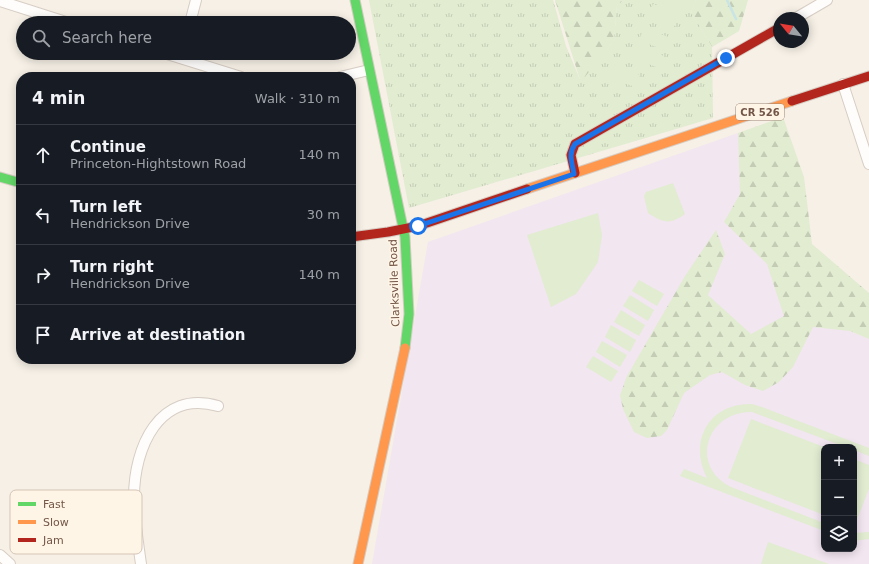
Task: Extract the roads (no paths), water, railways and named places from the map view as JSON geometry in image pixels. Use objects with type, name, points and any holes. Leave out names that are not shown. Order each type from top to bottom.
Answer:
[{"type":"street","points":[[192,16],[196,0]]},
{"type":"street","name":"Clarksville Road","points":[[354,0],[403,230],[409,314],[405,353],[358,564]]},
{"type":"street","points":[[806,12],[827,0]]},
{"type":"street","points":[[0,1],[47,16]]},
{"type":"street","points":[[574,174],[571,150],[575,144],[773,31]]},
{"type":"street","points":[[192,60],[227,72]]},
{"type":"street","points":[[356,73],[369,70]]},
{"type":"street","name":"CR 526","points":[[356,236],[403,230],[418,226],[869,76]]},
{"type":"street","points":[[843,84],[869,164]]},
{"type":"street","points":[[0,177],[16,182]]},
{"type":"street","points":[[134,490],[135,477],[139,459],[152,428],[159,419],[177,406],[190,403],[200,402],[218,406]]},
{"type":"street","points":[[140,554],[142,564]]},
{"type":"street","points":[[0,555],[10,564]]},
{"type":"waterway","points":[[727,0],[736,19]]}]
